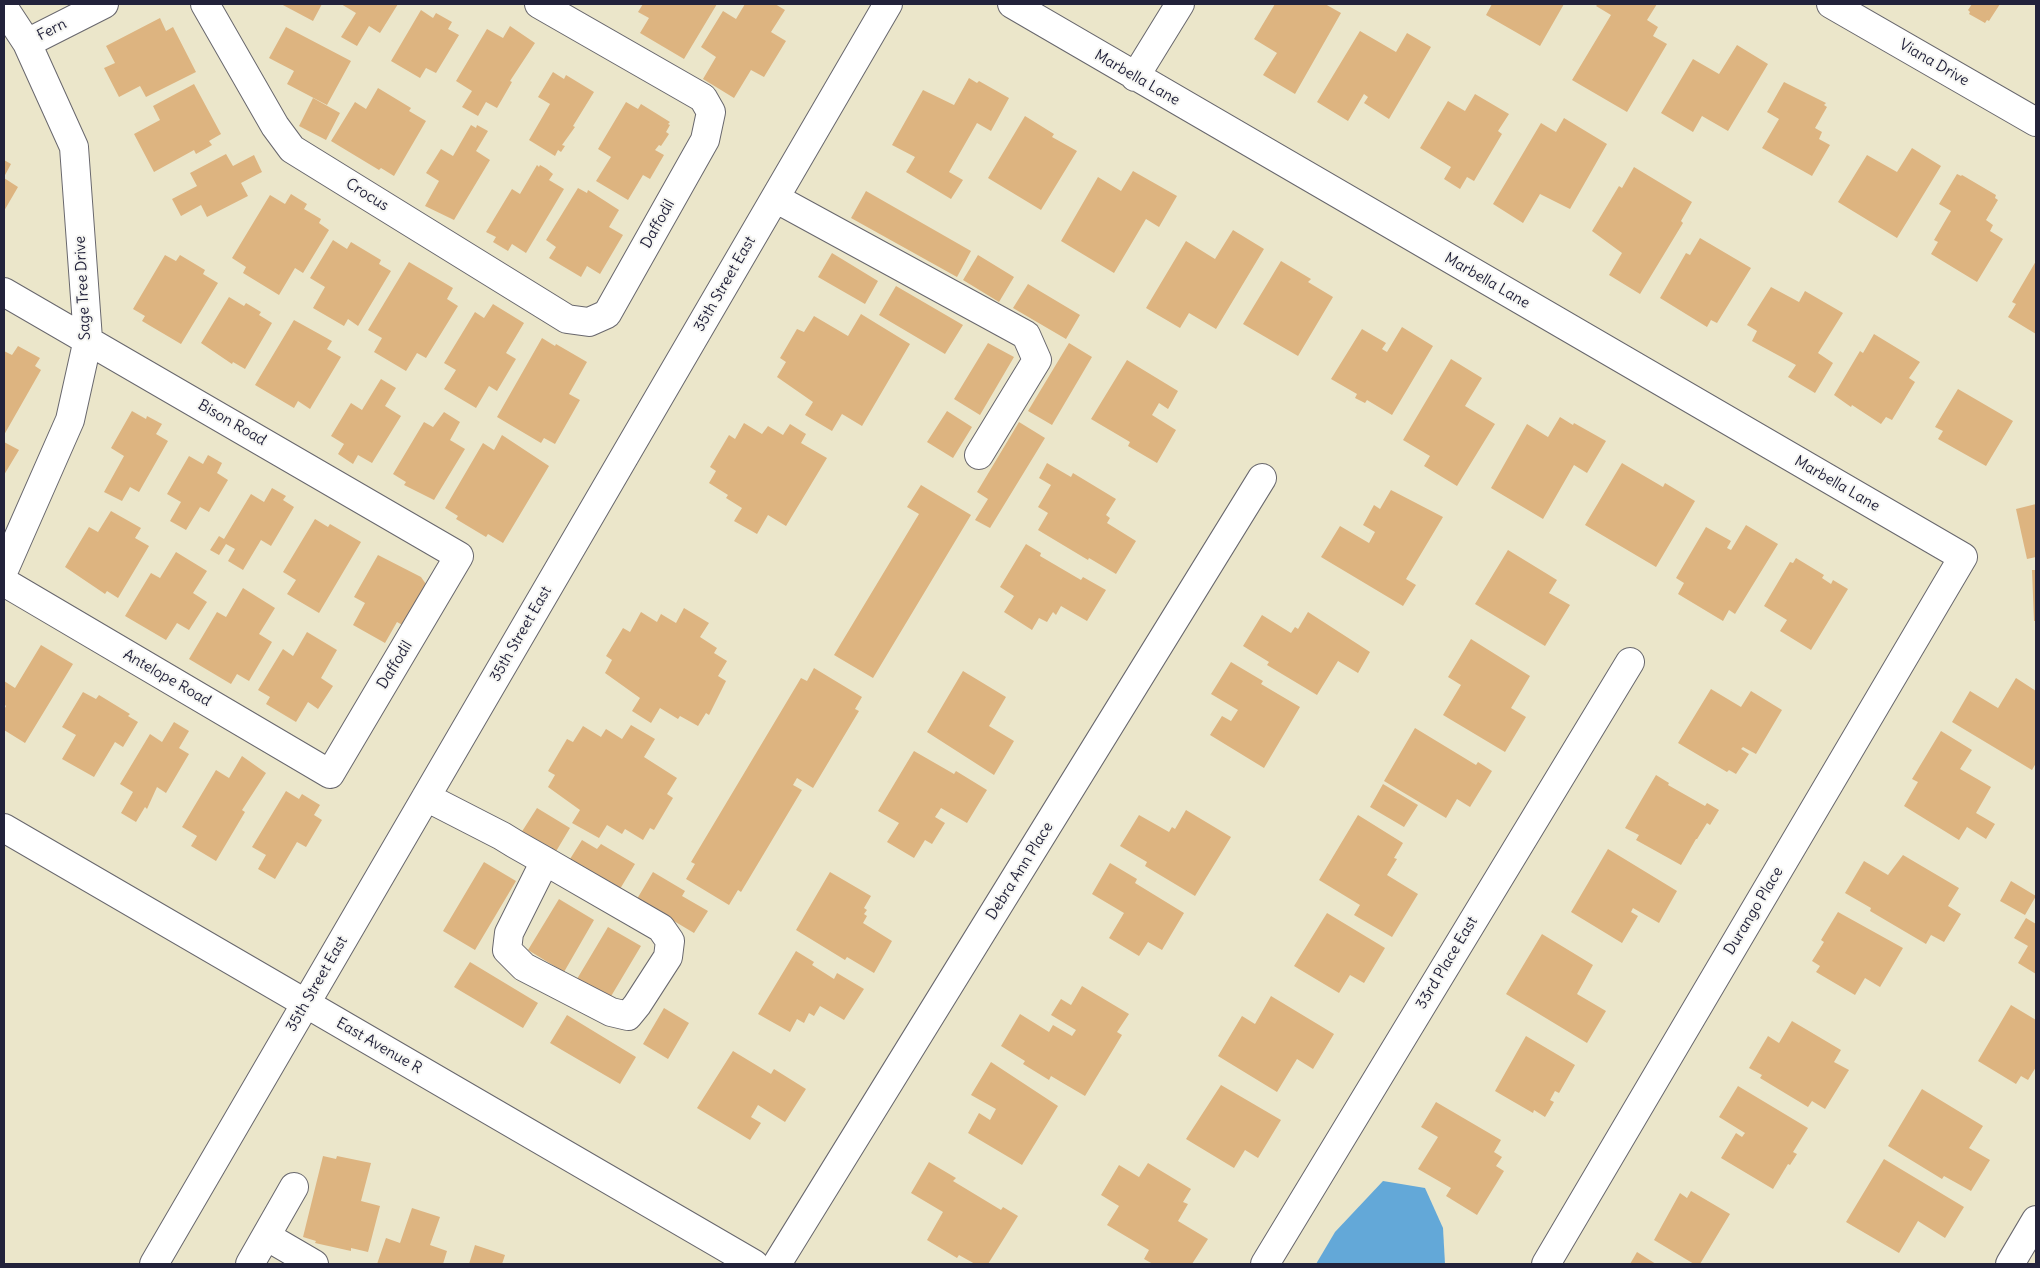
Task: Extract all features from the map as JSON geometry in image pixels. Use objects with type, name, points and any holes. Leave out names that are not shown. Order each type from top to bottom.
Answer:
[{"type":"street","name":"Fern","points":[[27,43],[104,4]]},
{"type":"street","name":"Crocus","points":[[205,4],[275,126],[292,149],[568,319],[589,322]]},
{"type":"street","name":"Daffodil","points":[[539,4],[703,98],[711,112],[705,140],[608,314],[589,322]]},
{"type":"street","name":"35th Street East","points":[[154,1264],[888,4]]},
{"type":"street","name":"Marbella Lane","points":[[1012,4],[1134,77],[1963,557]]},
{"type":"street","points":[[1134,77],[1180,4]]},
{"type":"street","name":"Viana Drive","points":[[1831,4],[2036,122]]},
{"type":"street","name":"Sage Tree Drive","points":[[4,8],[27,43],[74,147],[88,339],[70,420],[4,570]]},
{"type":"street","points":[[775,198],[1026,335],[1037,360],[979,455]]},
{"type":"street","name":"Bison Road","points":[[4,292],[460,556]]},
{"type":"street","name":"Debra Ann Place","points":[[777,1264],[1262,478]]},
{"type":"street","name":"Daffodil","points":[[330,774],[460,556]]},
{"type":"street","name":"Durango Place","points":[[1546,1264],[1963,557]]},
{"type":"street","name":"Antelope Road","points":[[4,582],[330,774]]},
{"type":"street","name":"33rd Place East","points":[[1265,1264],[1630,662]]},
{"type":"street","points":[[426,797],[545,861],[661,928],[670,941],[668,957],[628,1016],[612,1012],[524,967],[507,950],[509,933],[545,861]]},
{"type":"street","name":"East Avenue R","points":[[4,828],[754,1264]]},
{"type":"street","points":[[250,1264],[294,1187]]},
{"type":"street","points":[[2010,1264],[2036,1220]]},
{"type":"street","points":[[266,1236],[314,1264]]},
{"type":"water","points":[[1383,1181],[1425,1188],[1443,1228],[1445,1264],[1316,1264],[1335,1232]]},
{"type":"building","points":[[281,4],[322,4],[313,21]]},
{"type":"building","points":[[341,4],[398,4],[380,33],[369,26],[357,46],[341,37],[356,13]]},
{"type":"building","points":[[643,4],[717,4],[684,59],[640,33],[649,18],[638,12]]},
{"type":"building","points":[[745,4],[775,4],[785,10],[771,32],[786,41],[764,77],[751,70],[734,98],[703,79],[716,57],[701,47],[723,11],[736,19]]},
{"type":"building","points":[[1275,4],[1325,4],[1341,13],[1295,94],[1263,75],[1277,53],[1254,39]]},
{"type":"building","points":[[1492,4],[1564,4],[1540,46],[1486,15]]},
{"type":"building","points":[[1598,4],[1657,4],[1647,20],[1658,27],[1653,36],[1667,44],[1627,112],[1572,80],[1611,15],[1596,6]]},
{"type":"building","points":[[1972,4],[2000,4],[1989,21],[1987,20],[1985,23],[1969,14],[1968,10]]},
{"type":"building","points":[[421,10],[433,18],[436,13],[452,22],[448,29],[459,35],[436,73],[426,68],[420,78],[391,61]]},
{"type":"building","points":[[160,18],[166,31],[173,27],[196,72],[146,97],[140,86],[119,97],[104,68],[115,63],[106,46]]},
{"type":"building","points":[[510,26],[535,43],[510,81],[512,82],[497,108],[486,102],[478,116],[462,107],[472,91],[456,81],[487,29],[503,38]]},
{"type":"building","points":[[286,27],[351,61],[327,105],[287,84],[294,71],[269,58]]},
{"type":"building","points":[[1360,31],[1396,52],[1407,33],[1431,47],[1389,119],[1364,103],[1368,97],[1364,94],[1348,121],[1317,102]]},
{"type":"building","points":[[1737,45],[1768,64],[1728,131],[1702,116],[1693,132],[1661,113],[1693,59],[1719,74]]},
{"type":"building","points":[[553,72],[564,79],[566,75],[594,92],[573,126],[575,127],[562,145],[565,146],[561,152],[558,150],[555,156],[529,140],[550,104],[538,97]]},
{"type":"building","points":[[969,78],[977,83],[979,81],[1009,98],[991,131],[977,123],[949,172],[963,180],[951,199],[906,172],[915,157],[892,145],[923,90],[954,105]]},
{"type":"building","points":[[1784,82],[1826,103],[1824,105],[1827,107],[1815,128],[1822,132],[1819,139],[1830,145],[1812,176],[1762,148],[1779,119],[1767,112]]},
{"type":"building","points":[[194,84],[221,134],[209,141],[212,145],[196,154],[194,150],[154,172],[134,134],[160,120],[153,106]]},
{"type":"building","points":[[378,88],[411,108],[409,111],[426,121],[394,176],[381,168],[379,170],[331,141],[355,102],[366,109]]},
{"type":"building","points":[[1475,94],[1509,114],[1498,131],[1502,134],[1474,181],[1467,177],[1460,189],[1444,179],[1451,167],[1420,148],[1448,101],[1465,111]]},
{"type":"building","points":[[313,98],[340,113],[326,140],[299,126]]},
{"type":"building","points":[[626,102],[638,109],[641,104],[670,122],[666,132],[669,134],[661,146],[659,145],[655,150],[664,155],[650,179],[643,175],[628,200],[596,181],[611,157],[598,149]]},
{"type":"building","points":[[1025,116],[1054,134],[1052,137],[1077,151],[1041,210],[988,178]]},
{"type":"building","points":[[1564,118],[1607,144],[1570,209],[1540,194],[1523,223],[1493,204],[1541,123],[1556,132]]},
{"type":"building","points":[[471,125],[476,128],[477,125],[488,131],[476,151],[490,160],[454,220],[425,206],[439,181],[426,173],[441,149],[453,156]]},
{"type":"building","points":[[1912,148],[1941,166],[1897,238],[1838,202],[1867,155],[1897,172]]},
{"type":"building","points":[[226,154],[233,166],[254,155],[262,172],[241,183],[248,196],[207,217],[201,205],[181,216],[172,199],[197,186],[190,173]]},
{"type":"building","points":[[4,160],[11,164],[4,177]]},
{"type":"building","points":[[537,165],[553,174],[549,180],[564,189],[526,253],[512,244],[508,251],[493,242],[496,237],[486,232],[512,189],[520,194]]},
{"type":"building","points":[[1634,167],[1692,202],[1681,221],[1683,223],[1640,294],[1609,275],[1622,253],[1592,231],[1619,186],[1622,188]]},
{"type":"building","points":[[1133,171],[1177,196],[1159,227],[1146,219],[1114,273],[1061,241],[1098,177],[1121,191]]},
{"type":"building","points":[[1957,174],[1996,195],[1995,198],[1998,200],[1986,220],[1993,225],[1990,231],[2003,239],[1977,282],[1931,254],[1938,242],[1934,240],[1951,211],[1939,204]]},
{"type":"building","points":[[4,178],[18,187],[4,211]]},
{"type":"building","points":[[578,188],[587,193],[588,190],[619,210],[609,227],[623,235],[600,274],[587,266],[581,277],[549,258],[556,247],[546,240]]},
{"type":"building","points":[[866,191],[971,251],[957,277],[851,218]]},
{"type":"building","points":[[291,194],[307,204],[304,209],[321,219],[319,223],[329,230],[303,273],[295,268],[279,295],[243,273],[246,267],[232,258],[270,195],[285,204]]},
{"type":"building","points":[[1233,230],[1264,249],[1216,329],[1189,313],[1180,328],[1146,308],[1186,241],[1215,259]]},
{"type":"building","points":[[1700,238],[1751,268],[1717,323],[1711,320],[1707,327],[1660,298],[1686,253],[1690,255]]},
{"type":"building","points":[[333,240],[347,249],[351,242],[381,260],[379,264],[391,271],[358,326],[348,319],[344,326],[313,308],[325,287],[310,278]]},
{"type":"building","points":[[832,253],[878,281],[865,304],[818,277]]},
{"type":"building","points":[[165,255],[176,261],[180,255],[205,270],[203,274],[218,283],[181,344],[142,321],[145,316],[133,309]]},
{"type":"building","points":[[978,255],[1014,277],[999,302],[963,280]]},
{"type":"building","points":[[1281,261],[1311,279],[1308,282],[1333,297],[1298,356],[1243,324]]},
{"type":"building","points":[[2036,261],[2036,334],[2008,317],[2016,304],[2012,302]]},
{"type":"building","points":[[409,262],[453,288],[447,299],[458,306],[426,358],[417,353],[406,371],[374,352],[382,338],[368,330]]},
{"type":"building","points":[[1028,284],[1080,315],[1066,339],[1013,308]]},
{"type":"building","points":[[896,286],[963,325],[945,354],[879,315]]},
{"type":"building","points":[[1771,287],[1799,302],[1805,291],[1843,313],[1818,353],[1833,363],[1815,393],[1788,377],[1796,365],[1752,341],[1757,331],[1747,325]]},
{"type":"building","points":[[229,297],[244,306],[246,303],[261,312],[259,315],[272,323],[245,369],[233,362],[232,364],[201,343]]},
{"type":"building","points":[[493,304],[524,323],[506,353],[516,359],[497,391],[489,386],[476,408],[444,389],[456,370],[444,363],[475,312],[484,318]]},
{"type":"building","points":[[861,314],[910,344],[862,426],[842,414],[832,431],[805,415],[813,402],[777,377],[786,362],[780,358],[797,329],[804,332],[814,316],[848,336]]},
{"type":"building","points":[[294,320],[332,341],[327,349],[341,357],[310,409],[298,401],[294,408],[255,385]]},
{"type":"building","points":[[1402,327],[1433,346],[1392,415],[1367,400],[1365,403],[1355,398],[1357,394],[1331,379],[1362,329],[1386,343],[1382,349],[1387,352]]},
{"type":"building","points":[[1874,334],[1920,362],[1909,378],[1915,382],[1892,420],[1886,417],[1881,424],[1834,395],[1860,351],[1863,353]]},
{"type":"building","points":[[542,338],[587,362],[569,394],[580,400],[555,444],[544,438],[541,443],[497,417]]},
{"type":"building","points":[[988,343],[1014,357],[980,415],[954,399]]},
{"type":"building","points":[[1069,343],[1092,357],[1052,425],[1028,411]]},
{"type":"building","points":[[18,346],[40,358],[35,366],[41,370],[4,435],[4,351],[12,355]]},
{"type":"building","points":[[1451,359],[1482,378],[1465,406],[1495,424],[1457,486],[1424,466],[1430,456],[1403,440]]},
{"type":"building","points":[[1127,360],[1178,391],[1168,409],[1159,403],[1152,415],[1176,430],[1157,463],[1128,446],[1130,442],[1091,419]]},
{"type":"building","points":[[381,379],[396,388],[385,406],[401,416],[372,463],[358,455],[353,464],[338,454],[344,444],[331,436],[351,403],[362,410]]},
{"type":"building","points":[[1958,389],[2013,421],[1986,466],[1938,439],[1943,431],[1935,427]]},
{"type":"building","points":[[132,411],[146,419],[147,416],[162,424],[156,434],[168,441],[139,492],[130,487],[122,501],[104,492],[124,456],[111,448]]},
{"type":"building","points":[[947,411],[972,427],[953,458],[927,442]]},
{"type":"building","points":[[444,412],[460,422],[450,440],[465,449],[434,500],[404,485],[406,482],[393,474],[424,422],[433,427]]},
{"type":"building","points":[[1560,417],[1606,441],[1587,473],[1574,465],[1543,519],[1491,488],[1527,424],[1548,437]]},
{"type":"building","points":[[1019,422],[1045,438],[990,528],[975,520],[988,499],[977,492]]},
{"type":"building","points":[[744,423],[762,434],[768,426],[783,435],[790,424],[806,434],[801,443],[827,458],[786,526],[768,515],[757,534],[734,521],[742,508],[726,498],[728,495],[709,483],[716,471],[710,467],[729,435],[735,439]]},
{"type":"building","points":[[502,435],[549,466],[503,543],[488,534],[486,537],[456,519],[458,516],[445,508],[483,443],[494,450]]},
{"type":"building","points":[[4,442],[19,450],[4,475]]},
{"type":"building","points":[[208,455],[222,463],[217,473],[228,480],[209,512],[200,507],[186,530],[170,521],[181,502],[167,494],[189,456],[203,464]]},
{"type":"building","points":[[1047,463],[1071,477],[1073,473],[1116,499],[1106,515],[1110,518],[1107,523],[1136,541],[1116,574],[1089,558],[1088,560],[1038,530],[1048,513],[1038,507],[1051,485],[1039,478]]},
{"type":"building","points":[[1622,463],[1663,487],[1665,483],[1695,501],[1656,567],[1585,525]]},
{"type":"building","points":[[921,485],[971,515],[873,678],[834,655],[919,514],[907,507]]},
{"type":"building","points":[[272,488],[286,496],[283,500],[294,507],[271,546],[261,540],[243,570],[228,561],[235,549],[226,544],[219,555],[210,550],[219,536],[224,539],[251,494],[264,502]]},
{"type":"building","points":[[1391,490],[1443,517],[1406,579],[1416,585],[1403,606],[1321,557],[1340,526],[1369,543],[1375,532],[1363,525],[1374,505],[1380,509]]},
{"type":"building","points":[[2036,504],[2036,557],[2027,559],[2016,509]]},
{"type":"building","points":[[111,511],[141,528],[135,538],[149,546],[118,598],[107,591],[105,594],[65,567],[89,527],[98,532]]},
{"type":"building","points":[[315,519],[328,527],[330,524],[361,542],[319,613],[287,594],[296,580],[283,572]]},
{"type":"building","points":[[1746,525],[1778,544],[1735,614],[1729,610],[1723,621],[1678,594],[1684,583],[1676,578],[1706,527],[1731,541],[1727,548],[1731,550]]},
{"type":"building","points":[[1026,544],[1041,553],[1040,556],[1081,580],[1083,577],[1106,590],[1087,621],[1061,606],[1056,615],[1053,612],[1047,622],[1039,618],[1032,630],[1004,612],[1014,596],[1000,587]]},
{"type":"building","points":[[1508,550],[1557,580],[1549,593],[1570,605],[1545,646],[1475,604]]},
{"type":"building","points":[[176,552],[207,571],[193,593],[207,602],[189,630],[177,623],[166,640],[125,616],[151,573],[160,578]]},
{"type":"building","points":[[378,555],[421,577],[428,587],[406,627],[397,622],[385,643],[353,625],[365,603],[354,597]]},
{"type":"building","points":[[1796,558],[1824,575],[1822,578],[1831,584],[1833,580],[1848,589],[1811,650],[1780,631],[1787,620],[1764,606],[1790,562],[1793,563]]},
{"type":"building","points":[[2032,570],[2036,570],[2036,621],[2034,621]]},
{"type":"building","points":[[243,588],[275,608],[259,634],[272,642],[249,681],[237,674],[231,684],[189,659],[217,612],[226,617]]},
{"type":"building","points":[[684,608],[709,623],[700,637],[717,648],[714,653],[727,661],[718,676],[726,681],[709,715],[706,713],[698,726],[680,716],[678,719],[660,708],[651,723],[632,711],[640,698],[605,673],[612,660],[606,656],[623,628],[630,632],[641,612],[657,622],[661,614],[676,623]]},
{"type":"building","points":[[1308,612],[1370,652],[1358,673],[1338,661],[1317,695],[1267,665],[1269,662],[1243,646],[1262,615],[1291,633],[1295,627],[1298,629]]},
{"type":"building","points":[[307,632],[337,650],[321,678],[333,686],[318,709],[308,702],[296,722],[266,704],[270,697],[258,690],[283,649],[293,656]]},
{"type":"building","points":[[1471,639],[1530,676],[1511,708],[1526,717],[1505,752],[1443,715],[1461,685],[1448,677]]},
{"type":"building","points":[[41,645],[73,664],[25,743],[4,730],[4,710],[6,706],[4,704],[4,681],[15,688]]},
{"type":"building","points":[[1231,662],[1263,681],[1261,684],[1300,707],[1264,768],[1210,735],[1222,716],[1231,721],[1238,710],[1211,694]]},
{"type":"building","points":[[814,668],[862,697],[855,709],[859,711],[813,788],[797,778],[793,785],[802,790],[741,892],[738,890],[729,905],[686,879],[695,864],[691,862],[801,678],[807,681]]},
{"type":"building","points":[[963,671],[1006,697],[989,726],[1014,741],[994,775],[927,732]]},
{"type":"building","points":[[2016,678],[2036,691],[2036,763],[2032,770],[1952,722],[1970,691],[1998,708]]},
{"type":"building","points":[[1711,689],[1741,707],[1751,691],[1782,710],[1756,754],[1743,747],[1741,749],[1749,754],[1736,774],[1729,770],[1727,772],[1678,743]]},
{"type":"building","points":[[83,692],[96,699],[99,695],[130,714],[128,716],[138,722],[123,747],[115,742],[94,777],[62,759],[76,735],[62,727]]},
{"type":"building","points":[[174,722],[189,731],[179,748],[189,754],[166,793],[157,787],[147,809],[145,807],[136,822],[121,813],[133,792],[120,784],[150,734],[162,742]]},
{"type":"building","points":[[631,725],[655,739],[644,757],[677,778],[667,794],[673,798],[654,830],[650,828],[643,840],[625,829],[622,834],[607,825],[599,838],[572,823],[580,810],[548,787],[555,775],[548,771],[567,739],[573,742],[583,726],[601,737],[606,729],[622,739]]},
{"type":"building","points":[[1415,728],[1476,765],[1478,762],[1492,771],[1470,807],[1457,799],[1446,818],[1384,781]]},
{"type":"building","points":[[1941,731],[1972,750],[1960,769],[1991,787],[1976,813],[1995,824],[1986,839],[1967,827],[1959,840],[1904,806],[1918,782],[1912,779]]},
{"type":"building","points":[[914,751],[954,774],[956,771],[987,790],[967,823],[941,808],[935,817],[945,823],[932,844],[925,840],[914,858],[887,842],[899,823],[878,811]]},
{"type":"building","points":[[242,756],[266,773],[242,810],[245,812],[216,861],[191,846],[197,836],[182,827],[216,770],[229,778]]},
{"type":"building","points":[[1656,775],[1669,783],[1668,785],[1705,806],[1707,803],[1719,810],[1710,825],[1707,823],[1681,865],[1636,840],[1639,835],[1625,828]]},
{"type":"building","points":[[1383,784],[1418,805],[1404,827],[1370,807]]},
{"type":"building","points":[[286,791],[299,799],[302,794],[320,805],[314,815],[322,820],[306,847],[297,842],[275,879],[258,869],[266,855],[252,847]]},
{"type":"building","points":[[537,808],[570,828],[555,853],[521,833]]},
{"type":"building","points":[[1186,810],[1231,837],[1195,896],[1145,866],[1147,862],[1120,846],[1139,815],[1169,832],[1172,827],[1175,829]]},
{"type":"building","points":[[1358,815],[1403,843],[1394,858],[1397,859],[1387,875],[1418,894],[1392,937],[1354,915],[1360,905],[1319,880]]},
{"type":"building","points":[[582,840],[597,849],[601,844],[635,864],[620,889],[570,859]]},
{"type":"building","points":[[1608,849],[1677,891],[1659,923],[1633,908],[1631,912],[1638,916],[1622,943],[1571,912]]},
{"type":"building","points":[[1903,855],[1959,888],[1948,906],[1961,914],[1944,942],[1931,935],[1926,944],[1870,911],[1871,908],[1845,893],[1864,861],[1888,875]]},
{"type":"building","points":[[484,862],[516,881],[475,950],[443,931]]},
{"type":"building","points":[[1110,863],[1137,879],[1135,883],[1184,913],[1162,950],[1148,942],[1139,956],[1109,938],[1124,913],[1092,894]]},
{"type":"building","points":[[653,872],[685,891],[682,896],[708,911],[694,933],[637,899]]},
{"type":"building","points":[[830,872],[871,896],[864,908],[867,910],[864,914],[867,916],[863,923],[892,941],[874,973],[847,957],[845,960],[796,930]]},
{"type":"building","points":[[2011,881],[2036,896],[2025,915],[2000,901]]},
{"type":"building","points":[[559,899],[594,920],[564,972],[528,950]]},
{"type":"building","points":[[1838,912],[1903,948],[1880,987],[1865,978],[1855,995],[1816,972],[1820,966],[1812,961],[1824,942],[1821,940]]},
{"type":"building","points":[[1327,913],[1385,948],[1364,983],[1350,975],[1339,993],[1294,966]]},
{"type":"building","points":[[2026,918],[2036,924],[2036,974],[2018,963],[2028,946],[2014,938]]},
{"type":"building","points":[[608,927],[641,946],[610,998],[577,979]]},
{"type":"building","points":[[1542,934],[1593,965],[1577,994],[1606,1011],[1587,1043],[1506,994]]},
{"type":"building","points":[[796,951],[814,962],[812,965],[834,979],[837,973],[864,989],[844,1020],[820,1006],[814,1016],[809,1013],[804,1023],[797,1019],[790,1032],[758,1014]]},
{"type":"building","points":[[470,962],[538,1003],[523,1028],[454,987]]},
{"type":"building","points":[[1082,986],[1129,1014],[1117,1032],[1122,1035],[1085,1096],[1051,1076],[1049,1080],[1023,1064],[1025,1061],[1001,1046],[1020,1014],[1049,1032],[1053,1025],[1072,1036],[1076,1030],[1051,1015],[1061,999],[1071,1005]]},
{"type":"building","points":[[1271,996],[1334,1034],[1313,1069],[1297,1059],[1277,1092],[1218,1056],[1242,1016],[1255,1024]]},
{"type":"building","points":[[2011,1005],[2036,1020],[2036,1067],[2028,1080],[2021,1076],[2016,1084],[1978,1061]]},
{"type":"building","points":[[664,1008],[689,1023],[668,1059],[643,1044]]},
{"type":"building","points":[[567,1015],[636,1057],[620,1084],[550,1043]]},
{"type":"building","points":[[1792,1021],[1841,1050],[1834,1062],[1849,1070],[1825,1109],[1812,1101],[1808,1107],[1760,1078],[1762,1075],[1749,1068],[1768,1036],[1779,1043]]},
{"type":"building","points":[[1526,1036],[1575,1065],[1559,1093],[1555,1091],[1550,1100],[1554,1102],[1545,1117],[1534,1110],[1533,1113],[1495,1091]]},
{"type":"building","points":[[733,1051],[771,1074],[774,1069],[806,1089],[785,1122],[758,1105],[751,1117],[761,1123],[750,1140],[697,1108]]},
{"type":"building","points":[[991,1062],[1058,1106],[1022,1165],[968,1133],[979,1113],[990,1120],[996,1109],[971,1095]]},
{"type":"building","points":[[1221,1085],[1281,1120],[1258,1158],[1245,1150],[1234,1168],[1186,1139]]},
{"type":"building","points":[[1738,1086],[1808,1128],[1793,1152],[1797,1154],[1790,1165],[1788,1164],[1773,1189],[1721,1158],[1736,1133],[1742,1137],[1745,1133],[1719,1117]]},
{"type":"building","points":[[1922,1089],[1983,1126],[1969,1148],[1990,1160],[1971,1191],[1944,1176],[1942,1179],[1888,1146]]},
{"type":"building","points":[[1436,1102],[1501,1140],[1494,1152],[1502,1157],[1496,1166],[1504,1171],[1477,1215],[1446,1196],[1451,1188],[1418,1169],[1438,1137],[1421,1127]]},
{"type":"building","points":[[323,1156],[336,1159],[337,1156],[371,1163],[361,1201],[380,1206],[368,1252],[351,1248],[351,1251],[315,1243],[316,1241],[303,1237]]},
{"type":"building","points":[[1884,1159],[1964,1207],[1945,1238],[1918,1221],[1899,1253],[1846,1222]]},
{"type":"building","points":[[929,1162],[956,1178],[953,1181],[1001,1210],[1003,1207],[1018,1216],[988,1264],[975,1264],[959,1255],[957,1258],[927,1240],[943,1212],[911,1193]]},
{"type":"building","points":[[1148,1163],[1191,1189],[1183,1202],[1188,1204],[1178,1221],[1208,1239],[1192,1264],[1153,1264],[1144,1259],[1149,1250],[1107,1225],[1119,1206],[1101,1195],[1119,1165],[1139,1177]]},
{"type":"building","points":[[1691,1191],[1730,1214],[1700,1264],[1694,1264],[1654,1240],[1680,1193],[1687,1198]]},
{"type":"building","points":[[412,1208],[440,1217],[430,1245],[447,1251],[443,1264],[377,1264],[386,1238],[400,1243]]},
{"type":"building","points":[[475,1245],[505,1255],[502,1264],[469,1264]]},
{"type":"building","points":[[1637,1252],[1656,1264],[1630,1264]]}]
